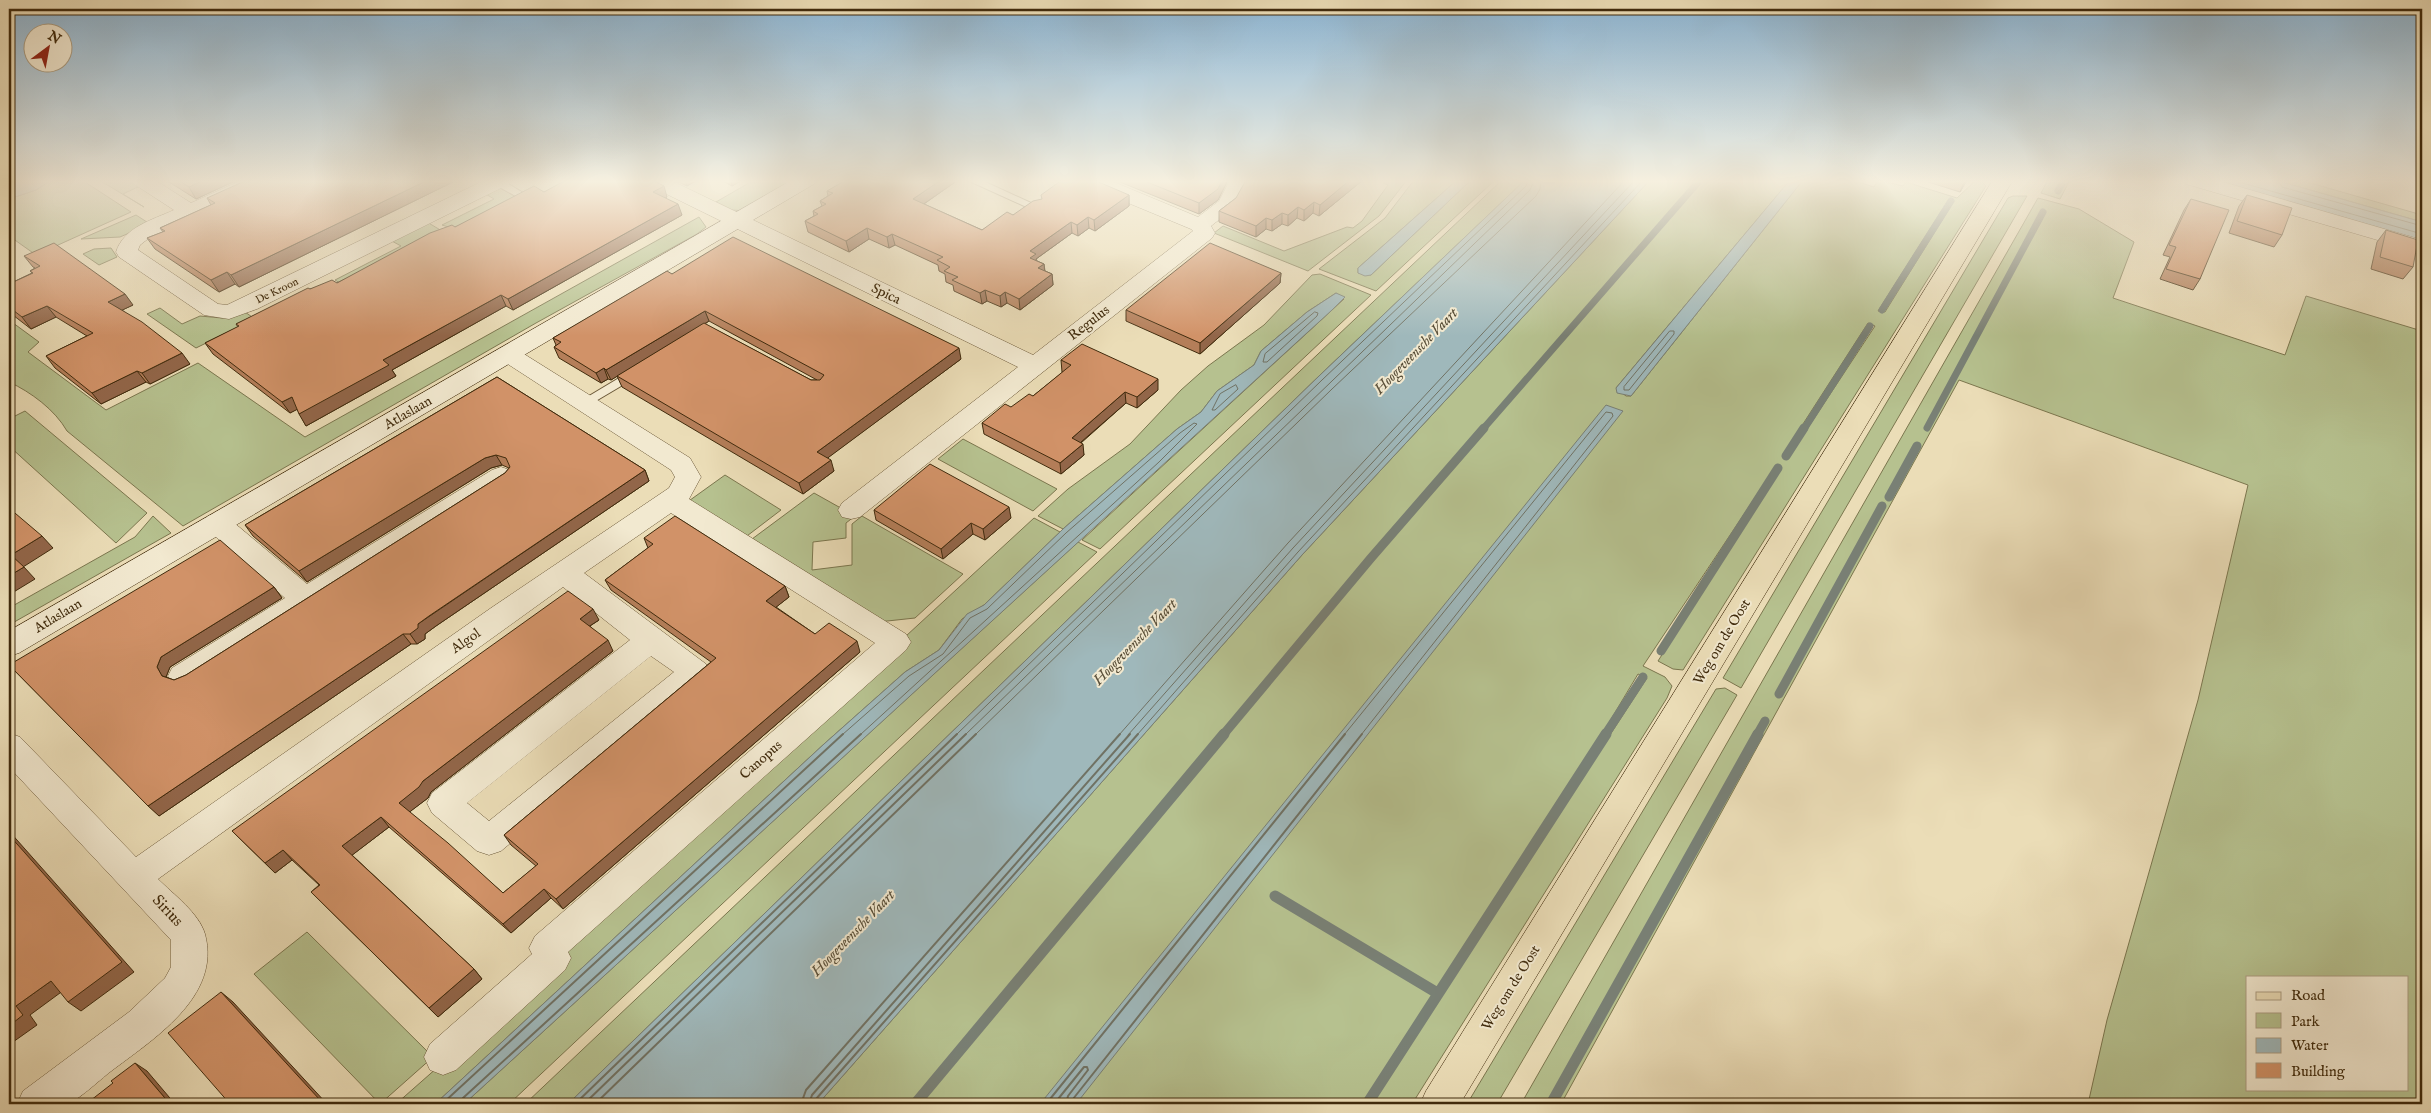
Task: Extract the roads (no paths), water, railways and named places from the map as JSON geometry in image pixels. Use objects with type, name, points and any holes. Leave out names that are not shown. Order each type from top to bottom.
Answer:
[{"type":"main road","name":"Weg om de Oost","points":[[1439,1104],[1972,232]]},
{"type":"street","name":"De Kroon","points":[[143,232],[130,242],[127,252],[212,310],[229,312],[396,232]]},
{"type":"street","name":"Atlaslaan","points":[[9,644],[720,232]]},
{"type":"street","name":"Spica","points":[[758,232],[1035,366]]},
{"type":"street","name":"Regulus","points":[[851,510],[1203,232]]},
{"type":"street","points":[[2371,232],[2422,247]]},
{"type":"street","name":"Algol","points":[[134,877],[679,494],[688,477],[681,464],[508,354]]},
{"type":"street","points":[[182,676],[501,476]]},
{"type":"street","name":"Canopus","points":[[443,1057],[553,958],[546,948],[896,642],[671,500]]},
{"type":"street","points":[[217,523],[305,599]]},
{"type":"street","points":[[564,573],[650,640],[695,672],[489,841],[443,803],[650,640]]},
{"type":"street","name":"Sirius","points":[[12,756],[134,877],[187,933],[192,956],[186,980],[162,1007],[36,1104]]},
{"type":"lane","points":[[586,402],[643,367]]},
{"type":"water","points":[[1399,232],[1416,232],[1371,275],[1365,276],[1358,273],[1358,268]]},
{"type":"water","name":"Hoogeveensche Vaart","points":[[1470,232],[1602,232],[1302,555],[818,1104],[568,1104],[1319,376]]},
{"type":"water","points":[[1747,232],[1762,232],[1631,396],[1617,393],[1616,388]]},
{"type":"water","points":[[2394,232],[2422,232],[2422,240]]},
{"type":"water","points":[[1336,293],[1345,297],[464,1104],[435,1104],[824,744],[905,672],[939,650],[967,614],[984,605],[1063,529],[1177,429],[1201,412],[1217,391],[1254,365],[1261,351],[1307,312]]},
{"type":"water","points":[[1606,405],[1623,411],[1076,1104],[1040,1104]]},
{"type":"waterway","points":[[1483,429],[1655,232]]},
{"type":"waterway","points":[[1882,310],[1931,232]]},
{"type":"waterway","points":[[1927,428],[2032,232]]},
{"type":"waterway","points":[[1804,429],[1870,326]]},
{"type":"waterway","points":[[1223,735],[1371,558],[1484,428]]},
{"type":"waterway","points":[[1786,456],[1804,428]]},
{"type":"waterway","points":[[1889,497],[1917,446]]},
{"type":"waterway","points":[[1661,651],[1778,468]]},
{"type":"waterway","points":[[1779,694],[1882,506]]},
{"type":"waterway","points":[[1605,735],[1643,677]]},
{"type":"waterway","points":[[1757,735],[1765,721]]},
{"type":"waterway","points":[[915,1104],[1224,734]]},
{"type":"waterway","points":[[1367,1104],[1606,734]]},
{"type":"waterway","points":[[1551,1104],[1758,734]]},
{"type":"waterway","points":[[1275,896],[1434,991]]}]
